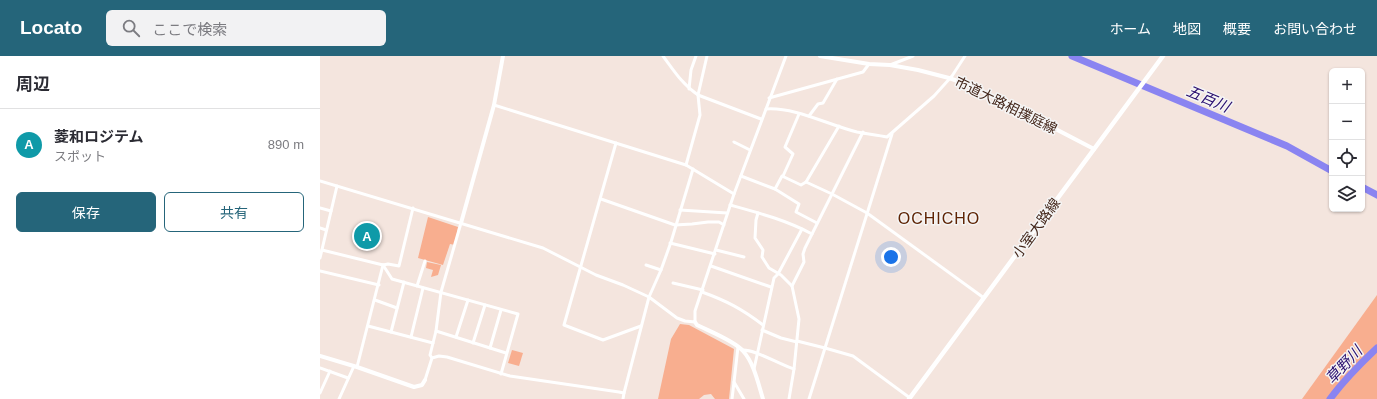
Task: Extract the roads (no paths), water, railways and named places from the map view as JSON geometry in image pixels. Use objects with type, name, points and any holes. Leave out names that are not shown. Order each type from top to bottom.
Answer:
[{"type":"main road","name":"小室大路線","points":[[910,399],[1163,56]]},
{"type":"street","points":[[320,356],[414,386],[422,385],[432,358],[430,355],[436,331],[441,292],[494,105],[503,56]]},
{"type":"street","points":[[663,56],[680,79],[689,89],[698,95],[762,119]]},
{"type":"street","points":[[689,89],[691,70],[696,56]]},
{"type":"street","points":[[686,165],[700,115],[698,95],[708,56]]},
{"type":"street","points":[[695,322],[695,311],[727,214],[786,56]]},
{"type":"street","name":"市道大路相撲庭線","points":[[820,56],[869,64],[890,65],[949,78],[998,99],[1094,149]]},
{"type":"street","points":[[890,65],[913,56]]},
{"type":"street","points":[[766,109],[809,116],[858,132],[888,137],[934,96],[965,56]]},
{"type":"street","points":[[770,98],[863,72],[869,64]]},
{"type":"street","points":[[809,116],[818,104],[823,103],[837,79]]},
{"type":"street","points":[[494,105],[686,165],[734,194]]},
{"type":"street","points":[[775,189],[793,154],[785,147],[799,114]]},
{"type":"street","points":[[783,176],[801,185],[806,182],[839,126]]},
{"type":"street","points":[[792,286],[804,262],[803,254],[805,248],[863,132]]},
{"type":"street","points":[[809,399],[892,134]]},
{"type":"street","points":[[734,142],[750,150]]},
{"type":"street","points":[[616,143],[564,325],[603,340],[641,326]]},
{"type":"street","points":[[623,399],[649,297],[661,270],[693,169]]},
{"type":"street","points":[[741,176],[775,189],[799,204],[796,212],[817,223]]},
{"type":"street","points":[[320,181],[543,248],[596,276],[623,285],[649,297],[677,318],[695,322],[697,325],[740,349],[757,354],[794,369]]},
{"type":"street","points":[[806,182],[867,212],[984,298]]},
{"type":"street","points":[[320,258],[337,186]]},
{"type":"street","points":[[601,199],[675,225],[708,222],[719,222],[724,225]]},
{"type":"street","points":[[730,206],[771,216],[812,234]]},
{"type":"street","points":[[320,208],[331,210]]},
{"type":"street","points":[[322,247],[383,265],[388,264],[399,266],[413,208]]},
{"type":"street","points":[[680,210],[727,214]]},
{"type":"street","points":[[758,212],[756,220],[756,238],[764,250],[762,257],[769,268],[781,275],[792,286],[799,319],[794,369],[789,399]]},
{"type":"street","points":[[320,228],[326,230]]},
{"type":"street","points":[[753,370],[771,286],[802,229]]},
{"type":"street","points":[[670,243],[744,257]]},
{"type":"street","points":[[417,286],[424,261]]},
{"type":"street","points":[[383,265],[392,279],[518,314],[501,374]]},
{"type":"street","points":[[339,399],[355,366],[368,326],[383,265]]},
{"type":"street","points":[[646,265],[661,270]]},
{"type":"street","points":[[711,266],[771,286]]},
{"type":"street","points":[[320,270],[379,285]]},
{"type":"street","points":[[391,332],[404,282]]},
{"type":"street","points":[[672,283],[702,291],[720,298],[744,310],[763,325]]},
{"type":"street","points":[[411,337],[423,288]]},
{"type":"street","points":[[375,300],[397,308]]},
{"type":"street","points":[[456,337],[468,300]]},
{"type":"street","points":[[473,343],[485,305]]},
{"type":"street","points":[[490,348],[502,310]]},
{"type":"street","points":[[368,326],[433,343]]},
{"type":"street","points":[[762,330],[781,338],[853,356],[910,399]]},
{"type":"street","points":[[436,331],[506,353]]},
{"type":"street","points":[[740,349],[753,370],[763,399]]},
{"type":"street","points":[[732,399],[740,349]]},
{"type":"street","points":[[432,358],[439,356],[447,357],[501,374],[624,393]]},
{"type":"street","points":[[320,368],[348,378]]},
{"type":"street","points":[[320,393],[330,371]]},
{"type":"street","points":[[734,382],[744,399]]},
{"type":"waterway","name":"五百川","points":[[1072,56],[1287,146],[1329,169]]},
{"type":"waterway","name":"五百川","points":[[1365,189],[1377,195]]},
{"type":"waterway","name":"草野川","points":[[1330,399],[1352,372],[1377,348]]},
{"type":"place","name":"菱和ロジテム","points":[[367,236]]},
{"type":"district","name":"OCHICHO","points":[[939,218]]}]
